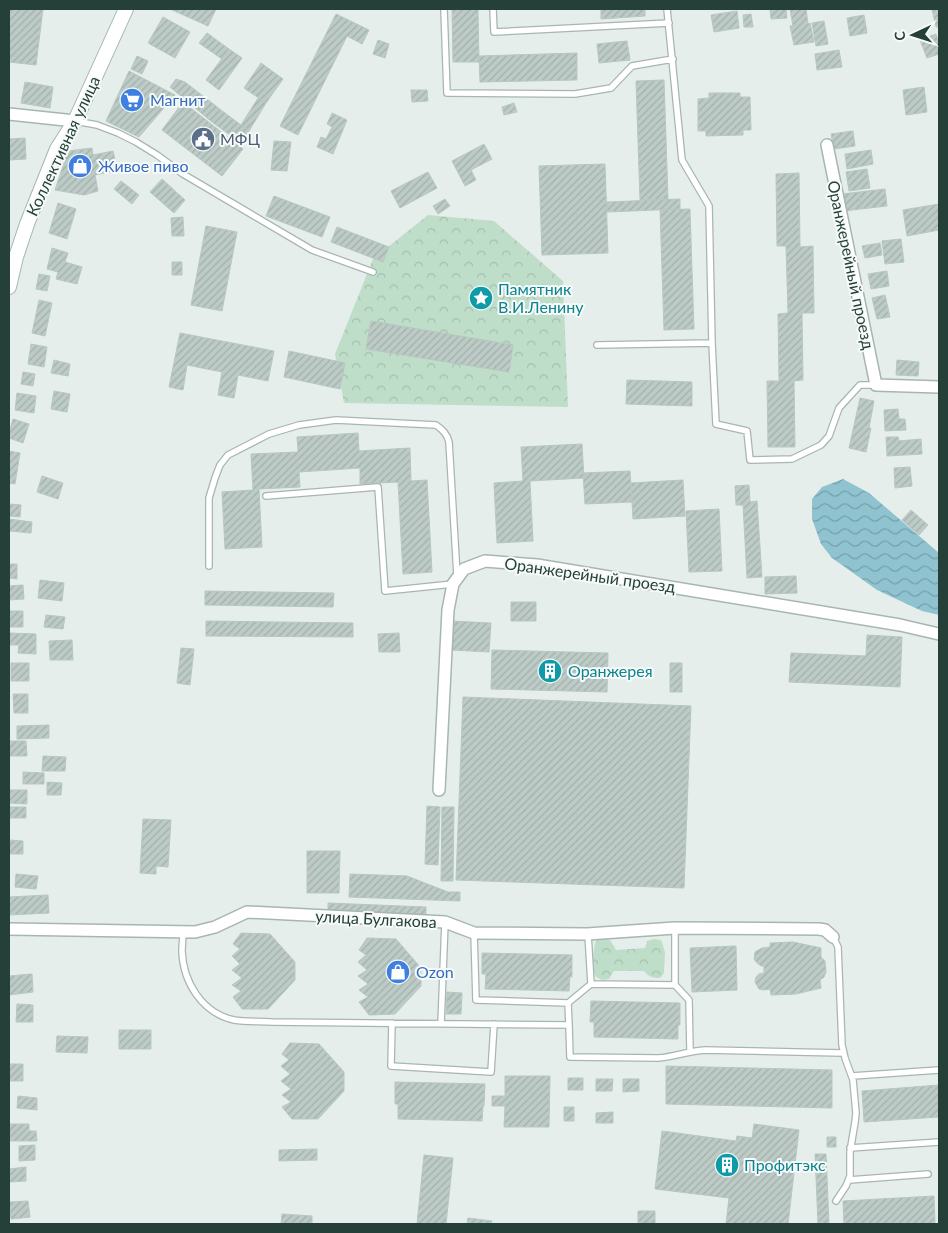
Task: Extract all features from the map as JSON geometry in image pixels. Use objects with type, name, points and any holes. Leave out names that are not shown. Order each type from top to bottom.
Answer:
[{"type":"street","name":"Коллективная улица","points":[[9,287],[16,257],[27,224],[57,149],[74,122],[126,9]]},
{"type":"street","points":[[9,114],[74,122]]},
{"type":"street","name":"Оранжерейный проезд","points":[[826,145],[876,385]]},
{"type":"street","points":[[876,385],[939,386]]},
{"type":"street","name":"Оранжерейный проезд","points":[[455,581],[464,569],[485,561],[537,565],[900,625],[939,634]]},
{"type":"street","points":[[439,790],[448,610],[455,581]]},
{"type":"street","name":"улица Булгакова","points":[[9,928],[195,932],[215,927],[247,912],[445,922],[474,934],[588,934],[675,928],[819,929],[825,930],[833,937]]},
{"type":"lane","points":[[444,9],[447,93],[575,94],[611,88],[632,66],[673,60]]},
{"type":"lane","points":[[493,9],[494,32],[669,23]]},
{"type":"lane","points":[[667,9],[682,160],[709,206],[716,424],[747,431],[750,460],[792,459],[821,445],[829,436],[839,408],[860,384],[876,385]]},
{"type":"lane","points":[[74,122],[97,125],[136,142],[183,174],[312,250],[373,272]]},
{"type":"lane","points":[[597,345],[712,343]]},
{"type":"lane","points":[[210,566],[209,498],[214,478],[220,465],[228,455],[269,434],[299,425],[336,420],[436,426],[443,430],[450,442],[455,581],[385,591],[378,487],[266,496]]},
{"type":"lane","points":[[441,1024],[445,922]]},
{"type":"lane","points":[[675,928],[675,985],[689,1000],[690,1051]]},
{"type":"lane","points":[[183,932],[182,952],[190,987],[202,1002],[215,1012],[233,1020],[569,1025]]},
{"type":"lane","points":[[474,934],[476,1000],[568,1003],[591,984],[675,985]]},
{"type":"lane","points":[[588,934],[591,984]]},
{"type":"lane","points":[[833,937],[838,947],[843,1053],[852,1076],[856,1113],[849,1157],[849,1180],[836,1201]]},
{"type":"lane","points":[[568,1003],[570,1057],[658,1058],[690,1051],[705,1050],[843,1053]]},
{"type":"lane","points":[[392,1023],[391,1066],[491,1072],[494,1024]]},
{"type":"lane","points":[[852,1076],[939,1070]]},
{"type":"lane","points":[[850,1148],[939,1142]]},
{"type":"lane","points":[[849,1180],[928,1174]]},
{"type":"green space","points":[[428,215],[494,221],[563,281],[568,407],[344,403],[335,354],[373,259]]},
{"type":"green space","points":[[601,939],[610,940],[616,950],[645,948],[647,941],[661,940],[665,952],[664,973],[660,978],[657,978],[649,976],[644,971],[614,971],[609,979],[602,980],[595,975],[593,958],[596,941]]},
{"type":"water","points":[[843,479],[869,493],[939,553],[939,615],[922,611],[877,590],[832,558],[821,544],[812,519],[812,499],[822,487]]},
{"type":"building","points":[[9,9],[43,9],[36,65],[9,62]]},
{"type":"building","points":[[170,9],[216,9],[208,26]]},
{"type":"building","points":[[452,9],[478,9],[479,62],[453,62]]},
{"type":"building","points":[[601,9],[645,9],[645,16],[601,19]]},
{"type":"building","points":[[770,9],[786,9],[787,18],[771,19]]},
{"type":"building","points":[[790,9],[806,9],[808,24],[810,23],[814,42],[794,45],[790,26],[793,26]]},
{"type":"building","points":[[932,9],[939,9],[939,27],[936,27]]},
{"type":"building","points":[[737,11],[739,28],[714,32],[711,15]]},
{"type":"building","points":[[336,14],[369,30],[362,44],[347,36],[298,135],[280,126]]},
{"type":"building","points":[[751,14],[753,27],[744,27],[743,15]]},
{"type":"building","points":[[864,15],[867,33],[850,36],[847,18]]},
{"type":"building","points":[[163,17],[190,32],[175,58],[148,43]]},
{"type":"building","points":[[824,21],[828,44],[816,46],[812,23]]},
{"type":"building","points":[[207,33],[229,49],[222,59],[199,43]]},
{"type":"building","points":[[936,34],[939,54],[927,58],[920,40]]},
{"type":"building","points":[[378,40],[389,44],[385,58],[373,54]]},
{"type":"building","points":[[627,41],[630,60],[599,63],[597,44]]},
{"type":"building","points":[[229,49],[242,58],[219,90],[206,80]]},
{"type":"building","points":[[839,50],[842,67],[817,70],[815,54]]},
{"type":"building","points":[[577,53],[577,80],[480,82],[479,56]]},
{"type":"building","points":[[137,56],[148,61],[142,74],[131,69]]},
{"type":"building","points":[[261,63],[283,79],[266,103],[244,88]]},
{"type":"building","points":[[129,71],[175,95],[139,137],[106,121]]},
{"type":"building","points":[[176,79],[185,82],[221,110],[212,122],[170,87]]},
{"type":"building","points":[[664,80],[668,199],[640,200],[636,81]]},
{"type":"building","points":[[25,82],[53,87],[50,108],[21,103]]},
{"type":"building","points":[[924,87],[927,112],[906,115],[903,90]]},
{"type":"building","points":[[411,90],[427,90],[428,101],[412,102]]},
{"type":"building","points":[[709,93],[740,93],[740,97],[750,97],[751,130],[743,130],[743,135],[706,136],[706,131],[698,131],[698,99],[709,98]]},
{"type":"building","points":[[258,98],[266,103],[249,131],[241,125]]},
{"type":"building","name":"МФЦ","points":[[183,102],[243,149],[222,176],[162,130]]},
{"type":"building","points":[[514,103],[517,112],[504,115],[502,107]]},
{"type":"building","points":[[221,110],[249,131],[241,143],[212,122]]},
{"type":"building","points":[[332,113],[347,120],[333,154],[317,147],[321,137],[326,139],[332,127],[327,124]]},
{"type":"building","points":[[853,131],[855,146],[834,149],[831,134]]},
{"type":"building","points":[[25,138],[26,159],[10,160],[9,139]]},
{"type":"building","points":[[274,141],[291,142],[287,171],[271,170]]},
{"type":"building","points":[[484,144],[492,159],[471,170],[476,180],[465,186],[452,161]]},
{"type":"building","points":[[92,148],[93,155],[113,151],[115,160],[110,172],[95,175],[98,191],[84,195],[55,190],[68,151]]},
{"type":"building","points":[[871,150],[873,164],[847,169],[845,154]]},
{"type":"building","points":[[605,164],[608,253],[542,255],[539,166]]},
{"type":"building","points":[[867,169],[870,188],[849,191],[846,172]]},
{"type":"building","points":[[428,172],[437,188],[400,208],[391,191]]},
{"type":"building","points":[[799,173],[800,247],[813,246],[814,313],[802,313],[803,380],[794,381],[795,447],[768,447],[767,381],[779,381],[778,314],[788,313],[786,246],[777,246],[776,174]]},
{"type":"building","points":[[162,179],[185,200],[174,213],[150,192]]},
{"type":"building","points":[[121,181],[139,195],[132,204],[114,189]]},
{"type":"building","points":[[885,189],[887,206],[861,209],[859,192]]},
{"type":"building","points":[[859,192],[861,209],[844,211],[842,194]]},
{"type":"building","points":[[274,196],[330,217],[322,237],[266,216]]},
{"type":"building","points":[[445,199],[450,206],[438,214],[433,206]]},
{"type":"building","points":[[680,199],[680,209],[607,212],[607,202]]},
{"type":"building","points":[[58,203],[76,209],[67,239],[49,233]]},
{"type":"building","points":[[939,204],[939,230],[907,236],[903,210]]},
{"type":"building","points":[[690,209],[694,329],[664,330],[660,210]]},
{"type":"building","points":[[183,217],[184,236],[172,236],[171,218]]},
{"type":"building","points":[[206,226],[237,232],[222,311],[191,305]]},
{"type":"building","points":[[337,227],[389,247],[383,262],[331,242]]},
{"type":"building","points":[[901,239],[904,262],[885,264],[882,241]]},
{"type":"building","points":[[880,243],[882,255],[865,258],[862,246]]},
{"type":"building","points":[[52,248],[68,253],[65,262],[82,267],[77,284],[56,279],[58,272],[47,269]]},
{"type":"building","points":[[172,262],[182,262],[182,275],[172,275]]},
{"type":"building","points":[[887,271],[889,286],[871,289],[868,274]]},
{"type":"building","points":[[39,274],[50,276],[47,291],[36,289]]},
{"type":"building","points":[[885,295],[890,317],[877,319],[872,298]]},
{"type":"building","points":[[39,300],[52,303],[45,336],[32,333]]},
{"type":"building","points":[[371,321],[513,345],[509,372],[366,349]]},
{"type":"building","points":[[180,333],[274,351],[268,381],[238,375],[234,398],[218,395],[222,372],[187,365],[183,390],[169,387]]},
{"type":"building","points":[[31,344],[47,347],[44,367],[28,364]]},
{"type":"building","points":[[289,351],[345,363],[340,389],[284,377]]},
{"type":"building","points":[[54,360],[70,364],[68,376],[51,373]]},
{"type":"building","points":[[897,360],[919,362],[918,376],[896,375]]},
{"type":"building","points":[[23,372],[35,374],[33,386],[21,384]]},
{"type":"building","points":[[627,380],[692,382],[692,406],[626,404]]},
{"type":"building","points":[[54,391],[70,394],[67,412],[51,409]]},
{"type":"building","points":[[17,393],[36,396],[34,413],[15,410]]},
{"type":"building","points":[[860,398],[874,401],[866,452],[849,448]]},
{"type":"building","points":[[898,409],[899,419],[905,419],[906,430],[885,431],[884,410]]},
{"type":"building","points":[[13,419],[29,424],[23,443],[9,438]]},
{"type":"building","points":[[358,433],[359,451],[410,448],[411,481],[427,480],[432,572],[403,574],[398,482],[360,484],[360,468],[299,472],[300,487],[259,489],[262,547],[225,549],[222,492],[253,490],[251,454],[298,452],[297,437]]},
{"type":"building","points":[[886,437],[898,437],[899,441],[921,439],[922,454],[887,456]]},
{"type":"building","points":[[582,444],[584,478],[530,481],[533,541],[497,543],[494,483],[523,481],[521,447]]},
{"type":"building","points":[[9,451],[20,453],[15,484],[9,483]]},
{"type":"building","points":[[910,467],[912,486],[895,488],[894,468]]},
{"type":"building","points":[[630,471],[632,502],[585,504],[583,473]]},
{"type":"building","points":[[42,476],[63,483],[58,499],[37,492]]},
{"type":"building","points":[[683,480],[685,516],[633,519],[631,483]]},
{"type":"building","points":[[749,485],[750,502],[757,501],[762,577],[747,578],[743,505],[736,505],[735,486]]},
{"type":"building","points":[[9,504],[21,505],[20,517],[9,516]]},
{"type":"building","points":[[719,509],[722,571],[689,572],[686,511]]},
{"type":"building","points":[[911,510],[928,525],[919,535],[902,520]]},
{"type":"building","points":[[9,519],[32,522],[31,533],[9,531]]},
{"type":"building","points":[[9,564],[17,564],[17,579],[9,578]]},
{"type":"building","points":[[796,576],[797,593],[765,594],[765,577]]},
{"type":"building","points":[[40,580],[64,583],[62,601],[38,598]]},
{"type":"building","points":[[23,585],[24,599],[9,600],[9,586]]},
{"type":"building","points":[[205,591],[334,593],[333,607],[205,605]]},
{"type":"building","points":[[511,602],[536,602],[536,621],[511,621]]},
{"type":"building","points":[[9,611],[23,611],[23,627],[9,627]]},
{"type":"building","points":[[46,615],[65,617],[63,629],[44,627]]},
{"type":"building","points":[[206,621],[353,623],[353,637],[206,636]]},
{"type":"building","points":[[452,621],[491,623],[489,652],[451,650]]},
{"type":"building","points":[[9,633],[36,634],[36,654],[18,653],[19,645],[9,645]]},
{"type":"building","points":[[399,633],[400,652],[379,652],[378,634]]},
{"type":"building","points":[[867,635],[902,637],[900,687],[789,682],[791,653],[866,656]]},
{"type":"building","points":[[72,640],[73,660],[50,660],[49,641]]},
{"type":"building","points":[[181,648],[194,649],[190,685],[177,683]]},
{"type":"building","name":"Оранжерея","points":[[492,650],[608,653],[607,692],[491,689]]},
{"type":"building","points":[[11,663],[29,663],[29,681],[11,681]]},
{"type":"building","points":[[670,663],[682,663],[682,692],[670,692]]},
{"type":"building","points":[[13,694],[28,694],[28,713],[14,713]]},
{"type":"building","points":[[463,697],[691,706],[684,888],[456,880]]},
{"type":"building","points":[[49,725],[49,738],[17,739],[17,726]]},
{"type":"building","points":[[9,741],[26,741],[27,756],[9,756]]},
{"type":"building","points":[[43,756],[66,757],[65,771],[42,771]]},
{"type":"building","points":[[23,772],[44,773],[44,784],[23,784]]},
{"type":"building","points":[[47,782],[62,783],[61,795],[47,795]]},
{"type":"building","points":[[9,790],[27,790],[27,804],[9,803]]},
{"type":"building","points":[[427,806],[440,807],[438,865],[425,864]]},
{"type":"building","points":[[9,807],[26,807],[26,818],[9,818]]},
{"type":"building","points":[[442,807],[454,807],[453,881],[441,881]]},
{"type":"building","points":[[143,819],[171,820],[168,867],[156,866],[156,874],[140,873]]},
{"type":"building","points":[[9,840],[23,841],[23,854],[9,854]]},
{"type":"building","points":[[307,851],[340,851],[339,893],[307,893]]},
{"type":"building","points":[[16,874],[38,876],[36,889],[15,887]]},
{"type":"building","points":[[350,874],[407,876],[448,892],[460,892],[460,901],[349,897]]},
{"type":"building","points":[[48,895],[49,913],[9,915],[9,897]]},
{"type":"building","points":[[328,903],[426,907],[426,916],[328,912]]},
{"type":"building","points":[[241,933],[270,934],[295,962],[295,980],[268,1009],[242,1009],[233,997],[241,991],[232,985],[242,978],[232,970],[240,964],[232,956],[240,949],[233,944]]},
{"type":"building","points":[[367,938],[396,939],[421,968],[421,986],[395,1014],[369,1015],[359,1002],[368,997],[359,990],[368,984],[358,976],[367,970],[358,962],[366,955],[359,950]]},
{"type":"building","points":[[793,942],[821,948],[821,957],[825,961],[826,972],[820,980],[821,988],[796,994],[771,995],[770,989],[759,989],[755,982],[756,977],[764,973],[764,966],[761,966],[754,959],[755,952],[762,948],[770,947],[770,943]]},
{"type":"building","points":[[736,946],[737,990],[692,992],[690,948]]},
{"type":"building","points":[[482,953],[572,955],[572,977],[570,976],[569,991],[485,989],[486,974],[482,974]]},
{"type":"building","points":[[32,974],[33,992],[9,995],[9,976]]},
{"type":"building","points":[[447,992],[462,993],[461,1014],[446,1014]]},
{"type":"building","points":[[591,1001],[680,1003],[678,1039],[594,1037],[594,1022],[590,1022]]},
{"type":"building","points":[[17,1004],[33,1005],[33,1022],[16,1022]]},
{"type":"building","points":[[119,1030],[151,1030],[151,1049],[119,1049]]},
{"type":"building","points":[[57,1036],[88,1037],[87,1053],[56,1052]]},
{"type":"building","points":[[290,1043],[319,1044],[344,1072],[344,1091],[318,1119],[292,1119],[282,1107],[291,1102],[282,1095],[291,1089],[281,1081],[290,1074],[281,1066],[289,1060],[282,1054]]},
{"type":"building","points":[[9,1064],[23,1064],[23,1081],[9,1081]]},
{"type":"building","points":[[666,1066],[832,1070],[832,1108],[666,1104]]},
{"type":"building","points":[[505,1076],[550,1076],[549,1127],[504,1127],[505,1106],[492,1106],[492,1096],[505,1096]]},
{"type":"building","points":[[568,1078],[583,1078],[583,1090],[568,1090]]},
{"type":"building","points":[[596,1079],[613,1079],[612,1091],[596,1091]]},
{"type":"building","points":[[623,1079],[639,1079],[639,1091],[623,1092]]},
{"type":"building","points":[[395,1082],[485,1084],[482,1121],[398,1119],[398,1104],[395,1104]]},
{"type":"building","points":[[939,1085],[939,1117],[864,1122],[862,1091]]},
{"type":"building","points":[[18,1096],[37,1098],[37,1110],[17,1108]]},
{"type":"building","points":[[564,1107],[574,1107],[574,1121],[564,1121]]},
{"type":"building","points":[[613,1112],[613,1123],[596,1123],[596,1113]]},
{"type":"building","points":[[10,1124],[29,1124],[29,1131],[36,1131],[37,1141],[10,1141]]},
{"type":"building","name":"Профитэкс","points":[[754,1124],[799,1130],[788,1224],[726,1224],[729,1198],[655,1189],[662,1131],[736,1141],[737,1136],[752,1138]]},
{"type":"building","points":[[827,1137],[836,1137],[836,1147],[827,1147]]},
{"type":"building","points":[[35,1145],[35,1160],[19,1161],[19,1146]]},
{"type":"building","points":[[317,1149],[317,1160],[279,1161],[279,1150]]},
{"type":"building","points":[[815,1154],[826,1154],[829,1224],[818,1224]]},
{"type":"building","points":[[424,1155],[453,1158],[446,1224],[417,1224]]},
{"type":"building","points":[[26,1167],[26,1181],[9,1182],[9,1169]]},
{"type":"building","points":[[934,1196],[935,1224],[844,1224],[843,1201]]},
{"type":"building","points":[[28,1201],[30,1217],[11,1219],[9,1202]]},
{"type":"building","points":[[638,1211],[655,1211],[655,1224],[638,1224]]},
{"type":"building","points":[[282,1214],[312,1216],[312,1224],[281,1224]]},
{"type":"building","points":[[468,1218],[492,1221],[491,1224],[467,1224]]},
{"type":"place","name":"Магнит","points":[[132,100]]},
{"type":"place","name":"МФЦ","points":[[203,139]]},
{"type":"place","name":"Живое пиво","points":[[80,166]]},
{"type":"place","name":"Памятник В.И.Ленину","points":[[481,298]]},
{"type":"place","name":"Оранжерея","points":[[550,671]]},
{"type":"place","name":"Ozon","points":[[398,972]]},
{"type":"place","name":"Профитэкс","points":[[727,1165]]}]
